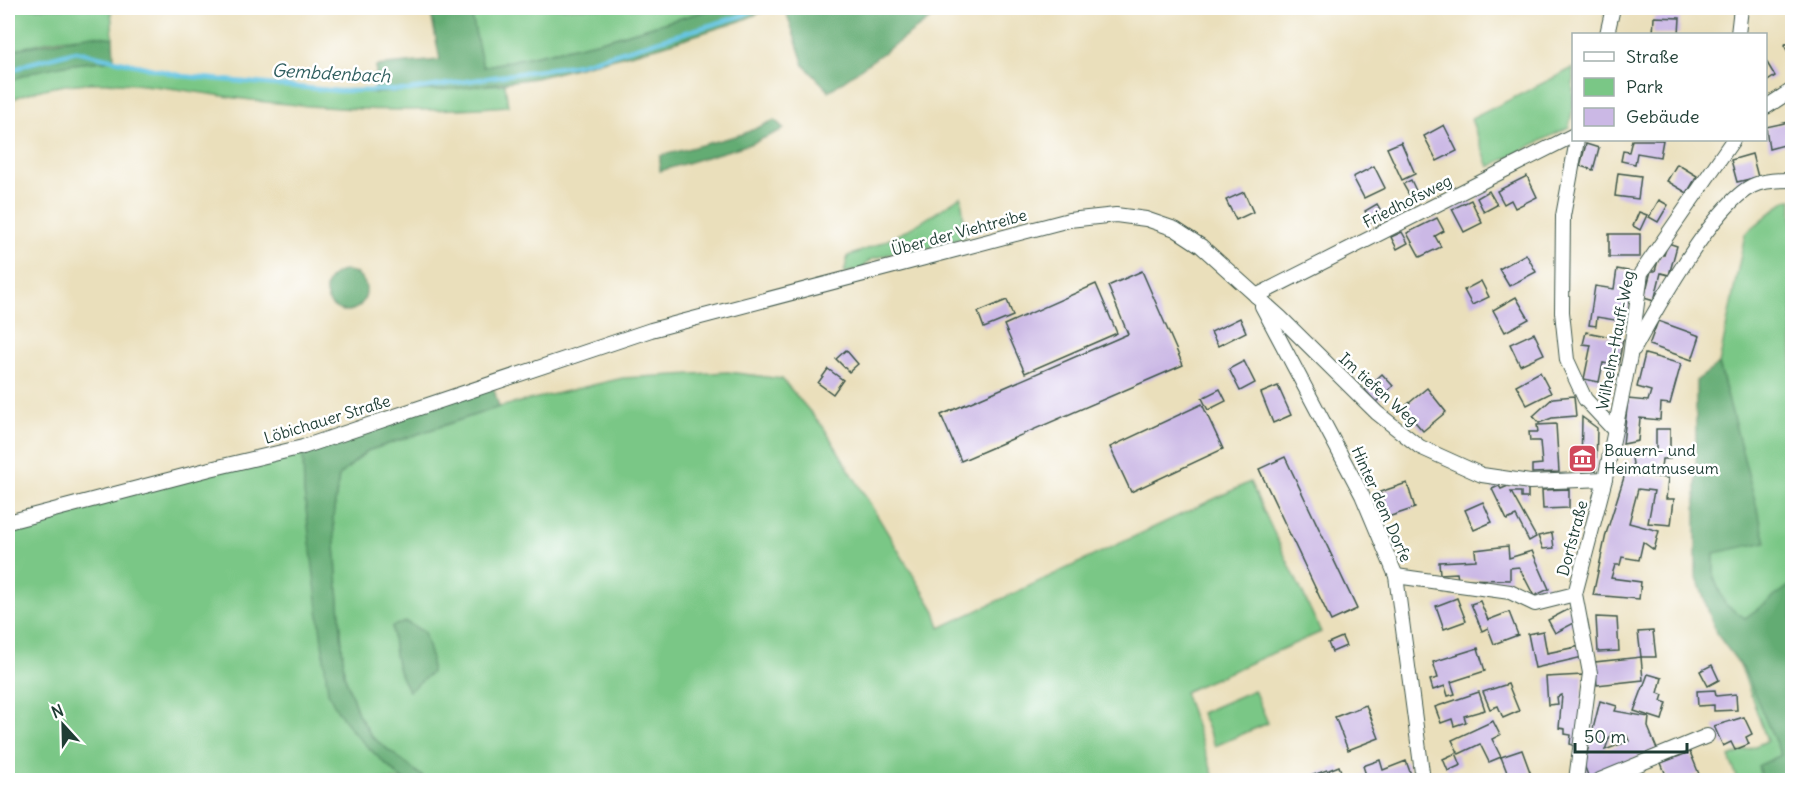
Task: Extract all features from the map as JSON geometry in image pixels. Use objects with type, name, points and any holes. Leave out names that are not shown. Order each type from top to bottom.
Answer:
[{"type":"street","points":[[1607,33],[1612,8]]},
{"type":"street","points":[[1738,33],[1741,8]]},
{"type":"street","points":[[1767,106],[1792,90]]},
{"type":"street","name":"Friedhofsweg","points":[[1256,296],[1572,136]]},
{"type":"street","points":[[1576,141],[1563,216],[1562,312],[1567,360],[1585,399],[1614,430]]},
{"type":"street","name":"Wilhelm-Hauff-Weg","points":[[1614,430],[1630,356],[1641,273],[1732,141]]},
{"type":"street","points":[[1630,356],[1660,301],[1721,212],[1737,195],[1753,185],[1792,180]]},
{"type":"street","name":"Über der Viehtreibe","points":[[651,330],[1070,220],[1116,215],[1146,219],[1175,229],[1201,246],[1256,296]]},
{"type":"street","name":"Im tiefen Weg","points":[[1256,296],[1377,413],[1420,447],[1482,475],[1530,482],[1605,479]]},
{"type":"street","name":"Hinter dem Dorfe","points":[[1256,296],[1362,495],[1396,576],[1423,780]]},
{"type":"street","name":"Löbichauer Straße","points":[[8,522],[303,447],[651,330]]},
{"type":"street","name":"Dorfstraße","points":[[1576,780],[1590,673],[1575,594],[1605,479],[1614,430]]},
{"type":"street","points":[[1396,576],[1510,592],[1535,604],[1575,594]]},
{"type":"street","points":[[1600,780],[1707,736]]},
{"type":"green space","points":[[8,8],[111,8],[113,38],[59,39],[8,53]]},
{"type":"green space","points":[[430,8],[470,8],[483,67],[601,41],[716,8],[772,8],[740,21],[661,46],[536,78],[454,89],[375,93],[376,66],[440,60]]},
{"type":"green space","points":[[470,8],[716,8],[601,41],[482,67]]},
{"type":"green space","points":[[785,8],[946,8],[829,91],[804,65]]},
{"type":"green space","points":[[93,35],[113,38],[114,60],[46,69],[8,82],[8,53],[21,48]]},
{"type":"green space","points":[[114,60],[183,76],[375,93],[505,84],[508,106],[421,110],[334,108],[107,83],[74,84],[41,90],[8,101],[8,82],[33,72],[86,62]]},
{"type":"green space","points":[[1572,68],[1572,112],[1569,127],[1489,167],[1471,119]]},
{"type":"green space","points":[[775,120],[784,129],[753,143],[660,171],[660,156],[743,134]]},
{"type":"green space","points":[[961,196],[966,237],[920,251],[896,252],[870,260],[862,269],[844,273],[848,256],[907,230]]},
{"type":"green space","points":[[1792,199],[1792,584],[1784,590],[1792,593],[1792,780],[1738,780],[1729,757],[1767,741],[1744,675],[1707,593],[1705,547],[1764,537],[1719,364],[1745,234],[1786,200]]},
{"type":"green space","points":[[346,271],[360,277],[366,291],[360,305],[346,311],[332,305],[326,291],[332,277]]},
{"type":"green space","points":[[1719,364],[1766,542],[1714,553],[1714,578],[1725,604],[1745,618],[1792,584],[1792,780],[1762,780],[1758,766],[1781,755],[1744,670],[1716,633],[1696,575],[1696,381]]},
{"type":"green space","points":[[728,372],[782,379],[824,428],[935,611],[940,628],[1250,482],[1321,632],[1184,692],[1215,780],[427,780],[372,737],[358,714],[344,674],[333,517],[339,476],[367,451],[499,407],[623,378]]},
{"type":"green space","points":[[492,383],[499,407],[367,451],[339,476],[333,517],[344,674],[358,714],[372,737],[427,780],[403,780],[351,729],[342,718],[328,692],[304,492],[303,447]]},
{"type":"green space","points":[[303,447],[304,492],[314,564],[350,729],[403,780],[8,780],[8,522]]},
{"type":"green space","points":[[406,622],[424,632],[431,657],[431,673],[409,691],[398,668],[392,626]]},
{"type":"green space","points":[[1254,690],[1268,723],[1215,746],[1201,713]]},
{"type":"building","points":[[1654,17],[1680,18],[1679,33],[1653,33]]},
{"type":"building","points":[[1792,40],[1792,59],[1784,45]]},
{"type":"building","points":[[1767,63],[1775,76],[1767,81]]},
{"type":"building","points":[[1789,122],[1792,143],[1769,149],[1767,127]]},
{"type":"building","points":[[1444,125],[1457,151],[1437,161],[1424,136]]},
{"type":"building","points":[[1632,141],[1663,141],[1660,157],[1637,153],[1635,164],[1621,161],[1623,151],[1629,152]]},
{"type":"building","points":[[1401,142],[1415,174],[1402,180],[1387,148]]},
{"type":"building","points":[[1586,144],[1599,148],[1593,170],[1580,166]]},
{"type":"building","points":[[1752,154],[1758,177],[1737,182],[1731,160]]},
{"type":"building","points":[[1677,164],[1697,176],[1687,193],[1667,181]]},
{"type":"building","points":[[1374,166],[1385,188],[1364,198],[1353,177]]},
{"type":"building","points":[[1618,173],[1641,176],[1638,199],[1615,196]]},
{"type":"building","points":[[1527,176],[1537,197],[1515,208],[1511,200],[1504,204],[1497,191]]},
{"type":"building","points":[[1411,180],[1419,197],[1412,200],[1403,184]]},
{"type":"building","points":[[1489,191],[1497,205],[1484,212],[1477,198]]},
{"type":"building","points":[[1244,192],[1253,212],[1236,220],[1226,200]]},
{"type":"building","points":[[1471,200],[1482,223],[1464,232],[1452,209]]},
{"type":"building","points":[[1659,200],[1668,205],[1658,222],[1649,217]]},
{"type":"building","points":[[1377,204],[1384,216],[1372,223],[1365,211]]},
{"type":"building","points":[[1639,212],[1647,215],[1640,230],[1633,226]]},
{"type":"building","points":[[1437,218],[1444,231],[1435,236],[1441,247],[1420,257],[1407,233]]},
{"type":"building","points":[[1402,232],[1408,243],[1397,249],[1391,237]]},
{"type":"building","points":[[1609,234],[1640,234],[1640,257],[1609,257]]},
{"type":"building","points":[[1668,243],[1677,246],[1669,275],[1661,273],[1654,301],[1644,298],[1651,271],[1655,271],[1660,254],[1664,255]]},
{"type":"building","points":[[1526,254],[1536,272],[1509,286],[1499,269]]},
{"type":"building","points":[[1617,269],[1634,272],[1627,322],[1597,317],[1596,326],[1589,325],[1595,286],[1614,289]]},
{"type":"building","points":[[1142,271],[1183,365],[961,461],[941,415],[1128,334],[1108,286]]},
{"type":"building","points":[[1481,281],[1489,297],[1472,305],[1464,290]]},
{"type":"building","points":[[1096,284],[1117,333],[1025,373],[1004,325]]},
{"type":"building","points":[[1516,297],[1529,319],[1505,332],[1493,310]]},
{"type":"building","points":[[1007,300],[1013,316],[984,328],[978,312]]},
{"type":"building","points":[[1240,318],[1246,332],[1218,346],[1211,332]]},
{"type":"building","points":[[1658,321],[1700,336],[1692,360],[1649,345]]},
{"type":"building","points":[[1586,332],[1623,339],[1618,366],[1603,363],[1599,382],[1584,379],[1591,345],[1583,344]]},
{"type":"building","points":[[1534,333],[1544,354],[1520,365],[1510,344]]},
{"type":"building","points":[[846,350],[858,364],[849,372],[836,359]]},
{"type":"building","points":[[1645,354],[1681,364],[1670,404],[1661,403],[1660,420],[1640,418],[1638,441],[1623,444],[1628,399],[1648,401],[1651,391],[1637,387]]},
{"type":"building","points":[[1244,361],[1255,383],[1240,391],[1229,369]]},
{"type":"building","points":[[828,369],[843,380],[833,394],[818,383]]},
{"type":"building","points":[[1540,372],[1551,393],[1527,405],[1516,385]]},
{"type":"building","points":[[1382,374],[1393,386],[1376,402],[1365,390]]},
{"type":"building","points":[[1278,386],[1291,415],[1273,423],[1261,393]]},
{"type":"building","points":[[1427,388],[1446,412],[1423,431],[1403,408]]},
{"type":"building","points":[[1220,389],[1226,401],[1208,410],[1202,398]]},
{"type":"building","points":[[1574,396],[1576,416],[1552,418],[1539,423],[1533,416],[1553,398]]},
{"type":"building","points":[[1202,404],[1223,449],[1131,492],[1110,447]]},
{"type":"building","points":[[1582,417],[1597,428],[1596,471],[1581,471]]},
{"type":"building","points":[[1556,424],[1559,472],[1532,473],[1532,465],[1542,464],[1540,441],[1530,441],[1529,432],[1538,432],[1537,425]]},
{"type":"building","points":[[1656,429],[1670,429],[1670,459],[1662,459],[1661,468],[1634,470],[1631,452],[1656,452]]},
{"type":"building","points":[[1285,457],[1357,609],[1331,621],[1259,469]]},
{"type":"building","points":[[1625,474],[1668,478],[1666,499],[1674,499],[1671,525],[1648,523],[1654,491],[1638,489],[1629,523],[1659,531],[1654,550],[1643,542],[1639,560],[1622,557],[1620,565],[1615,565],[1611,578],[1641,582],[1639,599],[1593,595],[1606,534]]},
{"type":"building","points":[[1407,483],[1415,508],[1388,517],[1380,492]]},
{"type":"building","points":[[1528,485],[1528,498],[1521,498],[1521,492],[1511,492],[1536,537],[1529,541],[1516,516],[1507,520],[1492,489],[1499,486],[1501,489],[1508,486]]},
{"type":"building","points":[[1569,489],[1569,508],[1543,509],[1542,490]]},
{"type":"building","points":[[1483,502],[1492,522],[1474,530],[1465,510]]},
{"type":"building","points":[[1552,533],[1554,548],[1543,549],[1538,536]]},
{"type":"building","points":[[1508,546],[1509,558],[1532,551],[1549,589],[1534,596],[1519,567],[1510,568],[1510,580],[1458,579],[1457,573],[1440,574],[1439,562],[1476,560],[1475,550]]},
{"type":"building","points":[[1457,598],[1466,621],[1444,629],[1436,606]]},
{"type":"building","points":[[1480,601],[1488,620],[1509,612],[1518,635],[1494,644],[1488,628],[1482,631],[1471,604]]},
{"type":"building","points":[[1571,608],[1578,621],[1555,633],[1548,620]]},
{"type":"building","points":[[1596,617],[1617,618],[1619,651],[1598,652]]},
{"type":"building","points":[[1543,631],[1547,653],[1581,646],[1583,657],[1535,668],[1528,634]]},
{"type":"building","points":[[1653,631],[1656,657],[1641,657],[1638,632]]},
{"type":"building","points":[[1342,637],[1346,646],[1332,652],[1328,643]]},
{"type":"building","points":[[1478,648],[1485,671],[1451,682],[1455,694],[1448,696],[1445,686],[1433,690],[1430,680],[1438,678],[1433,662]]},
{"type":"building","points":[[1641,657],[1643,680],[1597,685],[1595,662]]},
{"type":"building","points":[[1712,665],[1719,680],[1708,686],[1700,671]]},
{"type":"building","points":[[1648,674],[1662,678],[1658,693],[1663,695],[1661,701],[1667,703],[1662,720],[1634,711]]},
{"type":"building","points":[[1583,675],[1578,748],[1570,744],[1571,735],[1565,734],[1565,729],[1559,728],[1562,695],[1557,697],[1558,704],[1548,705],[1546,677]]},
{"type":"building","points":[[1508,684],[1519,711],[1503,718],[1498,706],[1490,709],[1483,692]]},
{"type":"building","points":[[1715,690],[1716,696],[1736,694],[1737,710],[1714,711],[1714,705],[1698,706],[1697,691]]},
{"type":"building","points":[[1479,692],[1485,710],[1464,716],[1466,722],[1454,726],[1452,719],[1441,723],[1435,707]]},
{"type":"building","points":[[1600,701],[1617,706],[1615,711],[1649,717],[1648,727],[1657,749],[1589,778],[1584,765]],"holes":[[[1611,733],[1627,736],[1629,741],[1605,750]]]},
{"type":"building","points":[[1366,705],[1379,738],[1348,750],[1335,717]]},
{"type":"building","points":[[1744,717],[1752,734],[1746,737],[1749,744],[1735,750],[1731,742],[1723,746],[1714,726]]},
{"type":"building","points":[[1493,721],[1500,735],[1492,739],[1501,757],[1489,762],[1480,744],[1459,754],[1452,740]]},
{"type":"building","points":[[1522,750],[1533,780],[1510,780],[1501,757]]},
{"type":"building","points":[[1690,752],[1699,774],[1683,780],[1668,780],[1661,763]]},
{"type":"building","points":[[1456,753],[1461,765],[1448,771],[1443,759]]},
{"type":"building","points":[[1380,760],[1383,770],[1406,761],[1413,780],[1352,780],[1366,775],[1363,766]]},
{"type":"building","points":[[1339,766],[1342,774],[1332,778],[1329,770]]},
{"type":"building","points":[[1327,770],[1331,780],[1313,780],[1311,776]]},
{"type":"waterway","name":"Gembdenbach","points":[[8,73],[27,64],[76,51],[183,76],[339,91],[409,90],[580,64],[741,16],[758,8]]},
{"type":"place","name":"Bauern- und Heimatmuseum","points":[[1583,459]]}]
